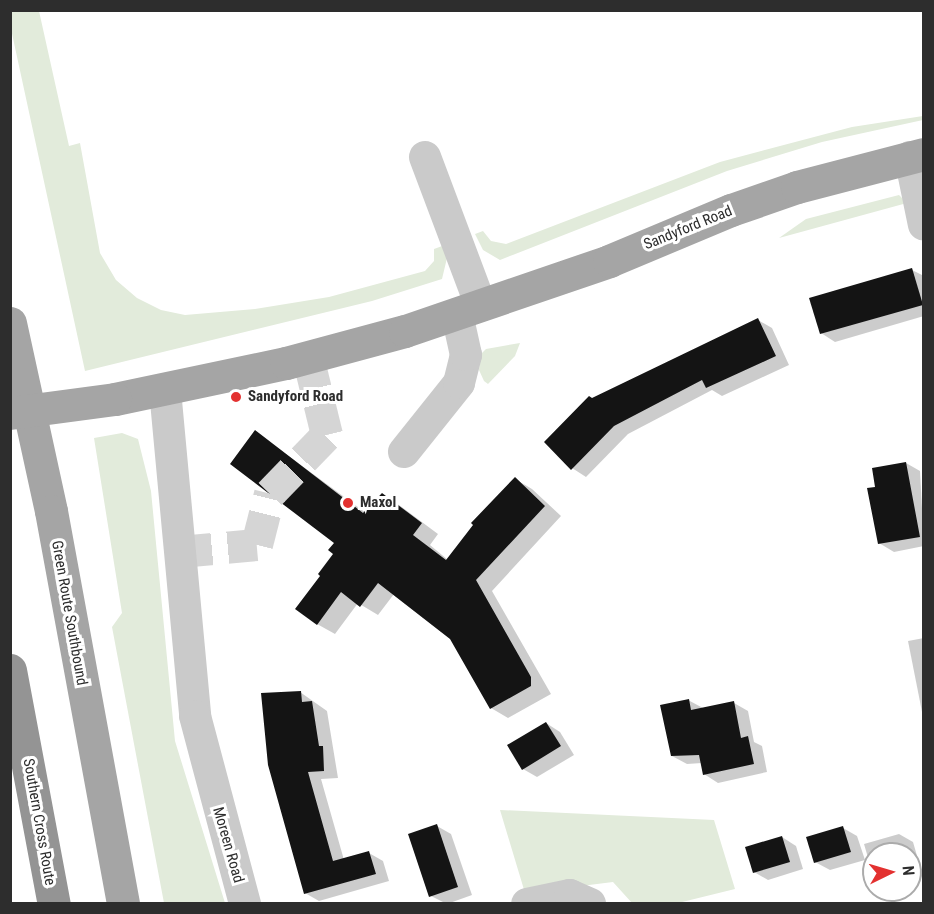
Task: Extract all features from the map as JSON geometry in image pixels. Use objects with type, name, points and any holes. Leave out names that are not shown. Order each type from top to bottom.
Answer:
[{"type":"highway","name":"Southern Cross Route","points":[[10,670],[54,903]]},
{"type":"main road","name":"Sandyford Road","points":[[10,413],[116,399],[286,363],[469,310],[609,261],[731,210],[917,156]]},
{"type":"main road","name":"Green Route Southbound","points":[[10,323],[51,511],[123,903]]},
{"type":"street","points":[[917,156],[924,225]]},
{"type":"street","points":[[404,452],[459,383],[466,355],[469,310],[425,157]]},
{"type":"street","name":"Moreen Road","points":[[165,390],[190,672],[211,786],[244,903]]},
{"type":"street","points":[[527,903],[570,895],[590,903]]},
{"type":"green space","points":[[10,11],[39,11],[69,146],[80,143],[100,253],[116,280],[137,298],[161,310],[185,315],[255,309],[329,297],[425,271],[434,261],[434,249],[445,245],[447,258],[442,279],[372,301],[85,371],[11,29]]},
{"type":"green space","points":[[923,116],[923,120],[822,142],[727,171],[500,260],[483,250],[475,234],[483,231],[491,241],[506,244],[720,162],[852,127]]},
{"type":"green space","points":[[899,195],[907,203],[779,238],[806,219]]},
{"type":"green space","points":[[520,343],[515,356],[488,384],[484,381],[479,370],[481,354],[486,349]]},
{"type":"green space","points":[[122,433],[138,439],[151,491],[175,741],[225,903],[164,903],[112,627],[122,613],[94,438]]},
{"type":"green space","points":[[500,810],[714,820],[735,889],[674,904],[632,903],[613,882],[525,893]]},
{"type":"building","points":[[912,268],[923,305],[820,334],[809,298]]},
{"type":"building","points":[[758,318],[776,356],[706,388],[702,380],[614,426],[571,470],[544,442],[589,396],[592,398]]},
{"type":"building","points":[[255,430],[363,513],[382,493],[422,523],[413,535],[446,560],[473,525],[471,523],[515,477],[545,506],[476,580],[531,677],[531,686],[490,709],[450,639],[378,583],[360,607],[341,592],[317,625],[295,609],[320,576],[318,574],[333,554],[328,550],[334,543],[230,464]]},
{"type":"building","points":[[906,462],[920,537],[878,544],[867,488],[875,487],[872,468]]},
{"type":"building","points":[[301,691],[302,702],[312,701],[319,746],[323,746],[324,771],[308,772],[333,861],[369,851],[376,874],[304,894],[268,765],[261,693]]},
{"type":"building","points":[[689,699],[691,710],[734,701],[741,738],[748,736],[754,764],[703,775],[699,755],[671,756],[660,705]]},
{"type":"building","points":[[546,722],[561,746],[522,770],[507,745]]},
{"type":"building","points":[[437,824],[458,887],[429,897],[408,834]]},
{"type":"building","points":[[843,826],[851,852],[814,863],[806,837]]},
{"type":"building","points":[[782,836],[790,862],[753,873],[745,847]]},
{"type":"tunnel","points":[[180,552],[257,545],[270,494],[327,435],[308,357]]},
{"type":"place","name":"Sandyford Road","points":[[236,397]]},
{"type":"place","name":"Maxol","points":[[348,503]]}]
